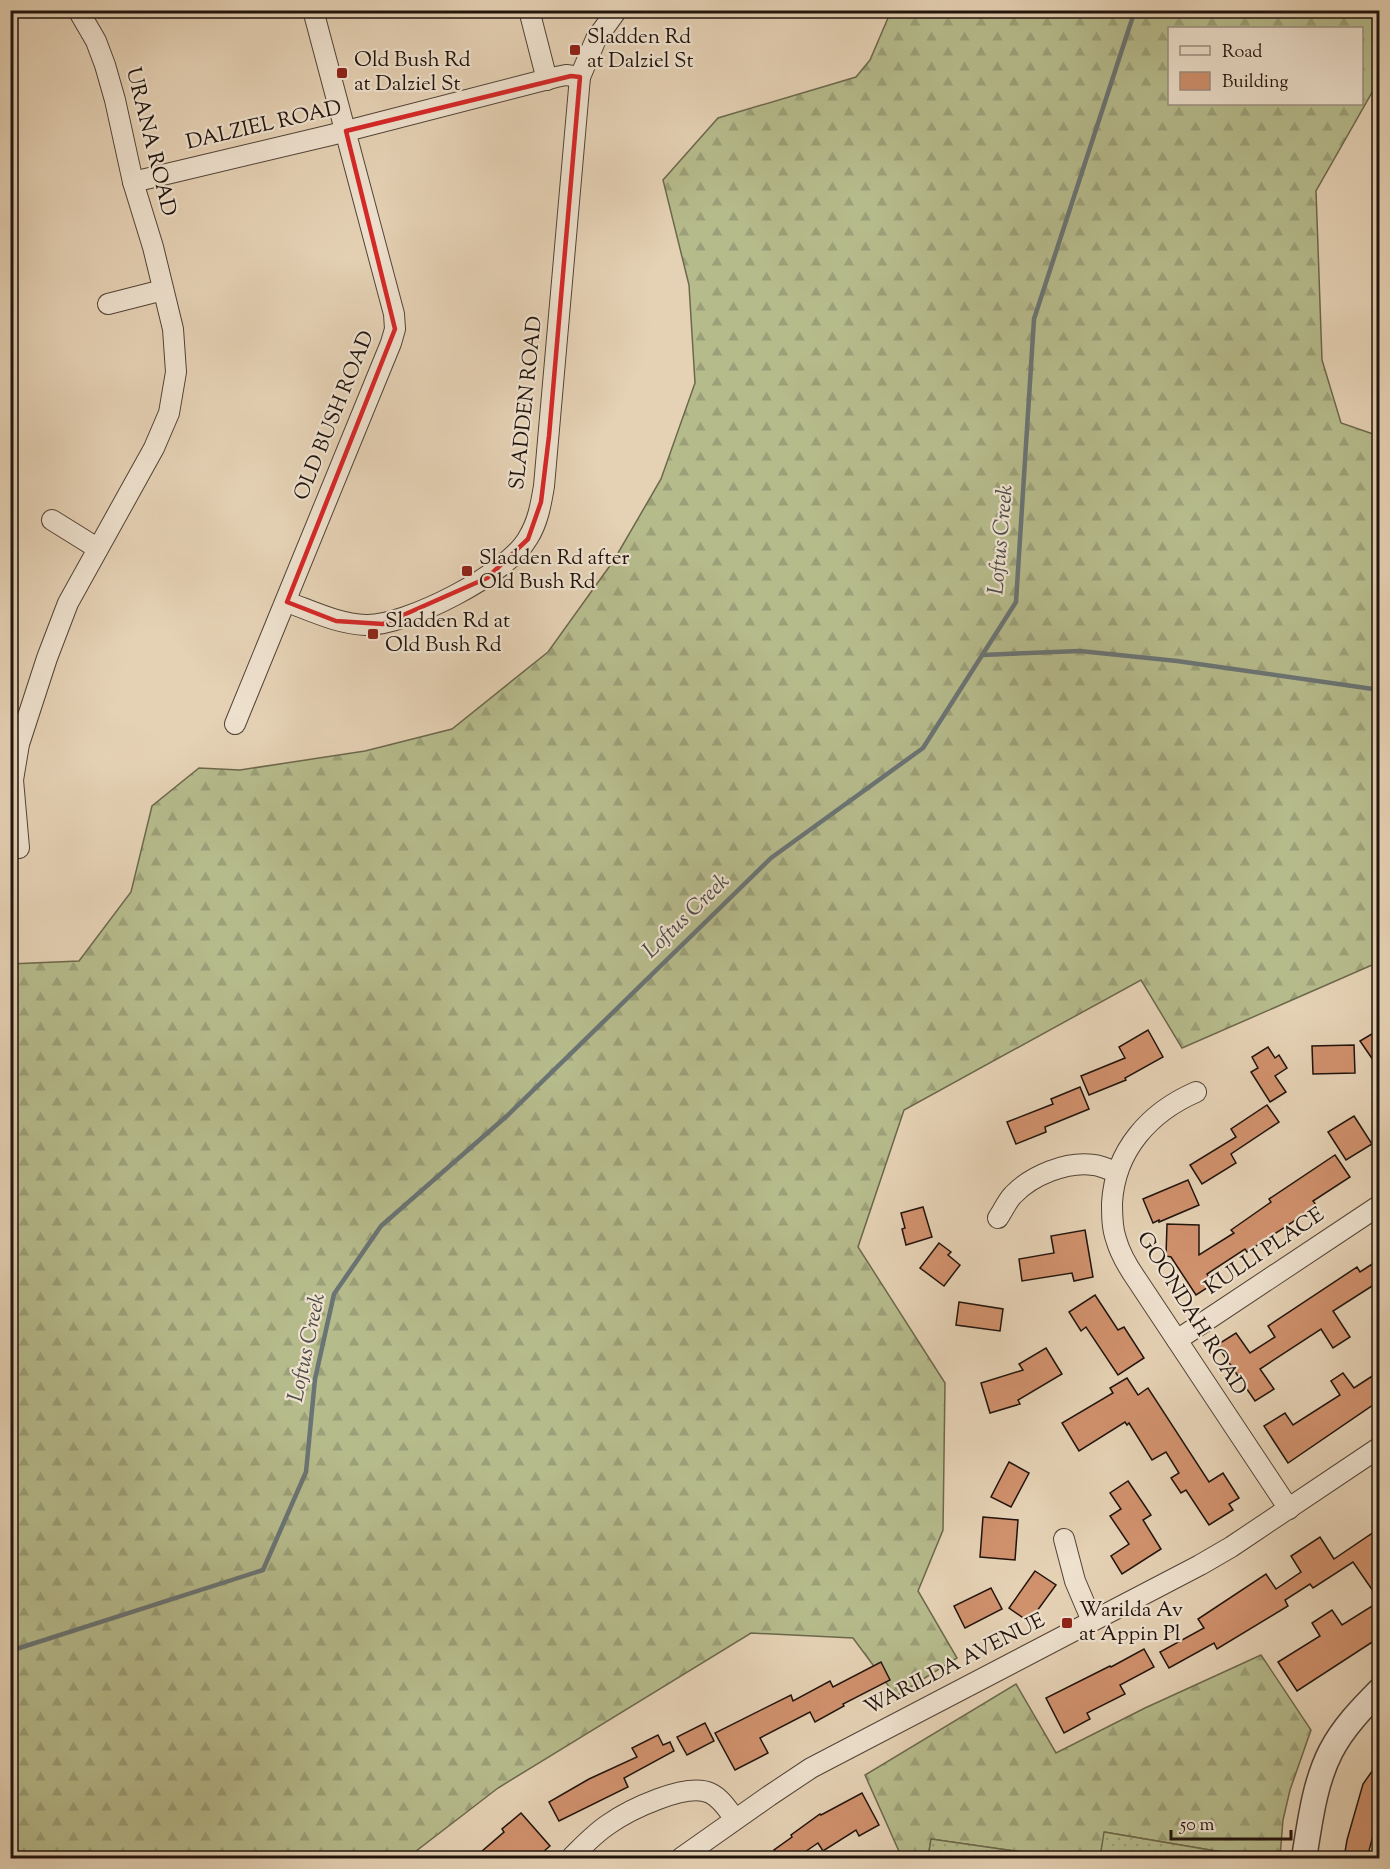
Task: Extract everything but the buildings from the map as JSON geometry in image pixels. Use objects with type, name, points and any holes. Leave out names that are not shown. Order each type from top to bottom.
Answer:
[{"type":"street","name":"URANA ROAD","points":[[19,848],[13,780],[19,744],[47,658],[68,603],[154,448],[169,413],[174,393],[176,352],[173,328],[133,182],[105,64],[96,41],[78,10]]},
{"type":"street","name":"OLD BUSH ROAD","points":[[235,724],[287,602],[395,329],[394,314],[313,10]]},
{"type":"street","points":[[529,10],[547,80]]},
{"type":"street","name":"SLADDEN ROAD","points":[[287,602],[336,621],[365,625],[383,624],[403,618],[487,578],[509,561],[528,540],[538,517],[544,486],[580,77],[596,39],[617,10]]},
{"type":"street","name":"DALZIEL ROAD","points":[[133,182],[566,75],[580,77]]},
{"type":"street","points":[[108,304],[163,290]]},
{"type":"street","points":[[52,520],[97,548]]},
{"type":"street","name":"GOONDAH ROAD","points":[[1197,1092],[1176,1101],[1159,1113],[1143,1127],[1128,1149],[1117,1172],[1112,1216],[1115,1237],[1122,1257],[1289,1509]]},
{"type":"street","points":[[998,1218],[1012,1195],[1028,1183],[1064,1167],[1081,1164],[1096,1165],[1117,1172]]},
{"type":"street","name":"KULLI PLACE","points":[[1177,1340],[1380,1205]]},
{"type":"street","name":"WARILDA AVENUE","points":[[681,1858],[811,1768],[1208,1561],[1380,1447]]},
{"type":"street","points":[[1064,1539],[1075,1581],[1092,1621]]},
{"type":"street","points":[[1304,1858],[1320,1776],[1331,1752],[1361,1709],[1380,1690]]},
{"type":"street","points":[[571,1858],[586,1842],[609,1824],[630,1812],[686,1791],[702,1790],[711,1793],[720,1800],[735,1819]]},
{"type":"highlighted area","points":[[571,76],[580,77],[549,436],[541,502],[528,539],[487,578],[383,624],[336,621],[287,602],[395,329],[346,131]]},
{"type":"green space","points":[[891,11],[1379,11],[1379,80],[1316,191],[1322,360],[1341,423],[1379,436],[1379,962],[1182,1048],[1141,980],[904,1110],[858,1247],[945,1383],[943,1530],[918,1591],[957,1658],[896,1696],[853,1638],[751,1633],[498,1788],[407,1858],[11,1858],[10,964],[79,961],[131,892],[152,806],[199,768],[240,770],[365,751],[452,729],[548,652],[614,560],[661,479],[695,383],[689,285],[663,180],[718,118],[856,77],[870,60]]},
{"type":"green space","points":[[1261,1655],[1311,1730],[1290,1790],[1283,1820],[1280,1858],[1257,1858],[1105,1832],[1100,1858],[1064,1858],[931,1839],[928,1858],[902,1858],[865,1775],[1016,1684],[1056,1753],[1145,1708]]},
{"type":"green space","points":[[1104,1832],[1257,1858],[1100,1858]]},
{"type":"green space","points":[[931,1839],[1064,1858],[928,1858]]},
{"type":"waterway","name":"Loftus Creek","points":[[10,1651],[263,1570],[306,1472],[315,1379],[334,1294],[381,1226],[508,1115],[771,858],[923,748],[1016,602],[1034,319],[1135,10]]},
{"type":"waterway","points":[[982,655],[1080,651],[1177,661],[1380,690]]},
{"type":"place","name":"Sladden Rd at Dalziel St","points":[[575,50]]},
{"type":"place","name":"Old Bush Rd at Dalziel St","points":[[342,73]]},
{"type":"place","name":"Sladden Rd after Old Bush Rd","points":[[467,571]]},
{"type":"place","name":"Sladden Rd at Old Bush Rd","points":[[373,634]]},
{"type":"place","name":"Warilda Av at Appin Pl","points":[[1067,1623]]}]
